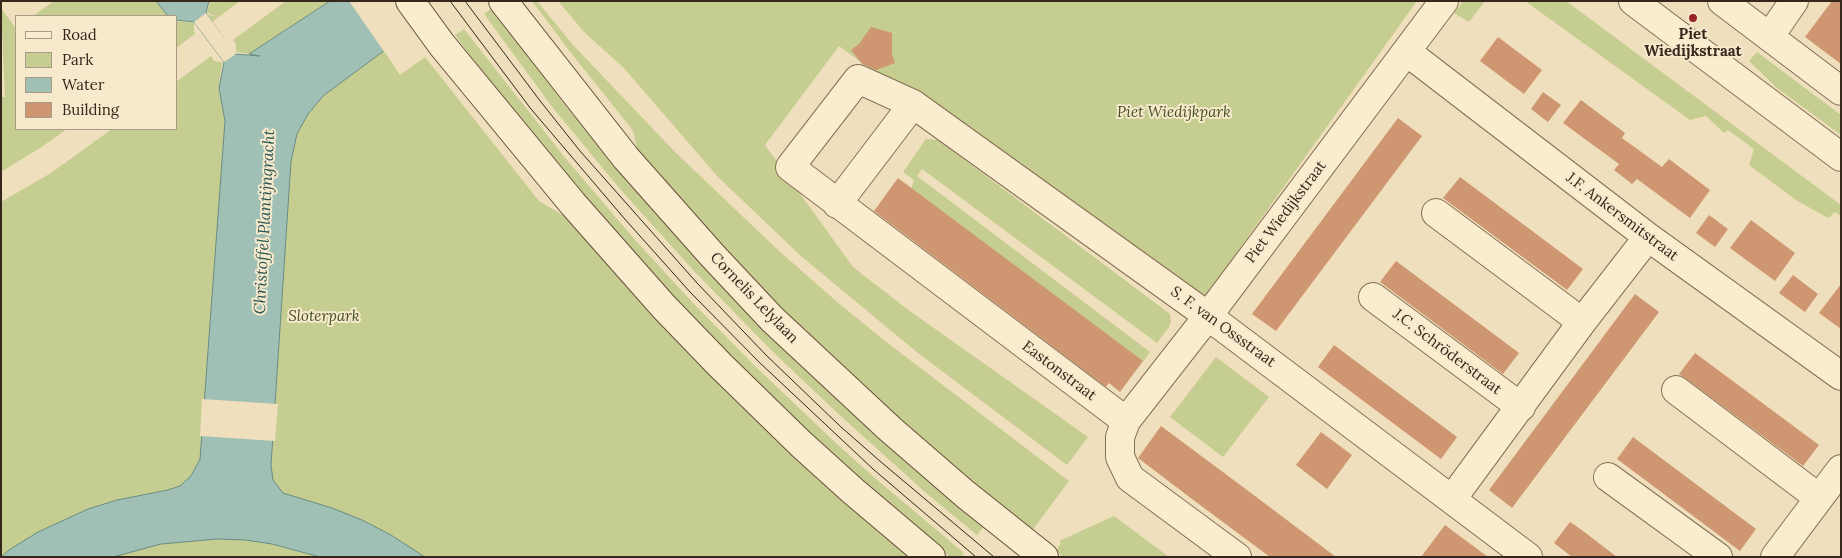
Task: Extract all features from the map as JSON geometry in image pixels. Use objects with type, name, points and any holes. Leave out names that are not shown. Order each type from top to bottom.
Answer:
[{"type":"street","points":[[410,1],[442,45],[573,204],[664,307],[801,444],[931,557]]},
{"type":"street","name":"Cornelis Lelylaan","points":[[503,1],[626,158],[772,319],[890,429],[965,494],[1044,557]]},
{"type":"street","name":"Piet Wiedijkstraat","points":[[1126,421],[1208,316],[1444,1]]},
{"type":"street","points":[[1633,1],[1841,157]]},
{"type":"street","points":[[1722,1],[1841,90]]},
{"type":"street","points":[[1770,36],[1794,1]]},
{"type":"street","name":"J.F. Ankersmitstraat","points":[[1407,52],[1648,237],[1841,376]]},
{"type":"street","name":"Eastonstraat","points":[[913,104],[858,79],[790,167],[1126,421]]},
{"type":"street","points":[[837,204],[913,104]]},
{"type":"street","name":"S. F. van Ossstraat","points":[[913,104],[1208,316],[1528,557]]},
{"type":"street","points":[[1436,213],[1582,322]]},
{"type":"street","points":[[1452,499],[1582,322],[1648,237]]},
{"type":"street","name":"J.C. Schröderstraat","points":[[1373,296],[1521,407]]},
{"type":"street","points":[[1676,390],[1819,498]]},
{"type":"street","points":[[1126,421],[1120,437],[1120,458],[1130,478],[1236,557]]},
{"type":"street","points":[[1775,557],[1841,469]]},
{"type":"street","points":[[1608,477],[1718,557]]},
{"type":"green space","points":[[54,1],[156,1],[167,15],[34,15]]},
{"type":"green space","points":[[210,1],[240,1],[212,22],[207,15],[216,16],[207,13]]},
{"type":"green space","points":[[286,1],[330,1],[249,54],[236,52],[236,44],[233,40]]},
{"type":"green space","points":[[532,1],[537,1],[573,45],[675,152],[778,250],[885,341],[1069,481],[1031,532],[951,466],[777,305],[722,248],[637,150],[631,128]]},
{"type":"green space","name":"Piet Wiedijkpark","points":[[558,1],[1417,1],[1197,308],[839,46],[765,145],[853,267],[907,309],[1088,437],[1067,465],[918,353],[802,257],[718,177],[623,67],[585,33]]},
{"type":"green space","points":[[1463,1],[1485,1],[1469,22],[1454,13]]},
{"type":"green space","points":[[1525,1],[1566,1],[1841,205],[1841,216],[1835,212],[1828,218],[1796,200],[1749,165],[1754,149],[1728,130],[1724,133],[1706,116],[1690,120]]},
{"type":"green space","name":"Sloterpark","points":[[346,7],[384,51],[400,75],[425,57],[539,201],[569,219],[651,312],[721,385],[836,494],[909,557],[1,557],[1,202],[51,173],[111,130],[178,130],[178,81],[211,56],[214,61],[222,62],[219,86]]},
{"type":"green space","points":[[1,8],[15,28],[15,130],[66,130],[1,172],[1,97],[5,97]]},
{"type":"green space","points":[[492,8],[561,100],[692,254],[757,322],[836,399],[897,454],[984,526],[977,535],[926,493],[832,408],[771,350],[694,271],[620,189],[553,108],[484,14]]},
{"type":"green space","points":[[178,21],[194,23],[195,34],[178,47]]},
{"type":"green space","points":[[464,29],[566,159],[636,241],[693,303],[756,367],[839,446],[964,553],[961,557],[950,557],[828,451],[738,366],[627,248],[503,99],[455,35]]},
{"type":"green space","points":[[1757,52],[1841,115],[1841,135],[1777,88],[1749,61]]},
{"type":"green space","points":[[926,139],[938,140],[1170,314],[1171,322],[1169,327],[1157,343],[922,169],[917,176],[1150,352],[1143,362],[911,189],[914,180],[903,172]]},
{"type":"green space","points":[[1216,357],[1269,397],[1223,457],[1170,417]]},
{"type":"green space","points":[[1114,516],[1169,557],[1063,557],[1056,551],[1061,543],[1059,541]]},
{"type":"water","name":"Christoffel Plantijngracht","points":[[156,1],[209,1],[206,13],[235,54],[260,56],[249,54],[330,1],[451,1],[323,96],[308,114],[297,134],[291,161],[271,465],[273,480],[283,493],[332,508],[362,520],[391,535],[425,557],[320,557],[272,544],[245,540],[217,539],[161,544],[113,557],[1,557],[38,532],[88,509],[117,500],[180,486],[191,476],[200,459],[225,121],[219,88],[224,62],[194,22],[178,20],[178,15],[167,15]]},
{"type":"pier","points":[[349,1],[454,1],[385,53]]},
{"type":"pier","points":[[206,13],[236,54],[224,62],[194,22]]},
{"type":"pier","points":[[202,399],[278,404],[275,441],[200,436]]},
{"type":"building","points":[[1832,1],[1841,1],[1841,64],[1805,37]]},
{"type":"building","points":[[871,27],[892,33],[892,54],[895,63],[876,70],[862,64],[851,50],[859,44]]},
{"type":"building","points":[[1498,37],[1542,70],[1524,94],[1480,61]]},
{"type":"building","points":[[1543,92],[1561,105],[1548,122],[1531,109]]},
{"type":"building","points":[[1581,100],[1625,133],[1622,138],[1662,167],[1669,159],[1710,190],[1690,218],[1637,179],[1632,184],[1614,170],[1619,164],[1563,123]]},
{"type":"building","points":[[1398,118],[1422,136],[1276,331],[1252,314]]},
{"type":"building","points":[[1460,177],[1583,269],[1567,290],[1443,198]]},
{"type":"building","points":[[898,178],[1143,361],[1120,392],[1109,383],[1106,387],[874,211]]},
{"type":"building","points":[[1709,215],[1728,229],[1715,247],[1696,233]]},
{"type":"building","points":[[1751,220],[1795,253],[1775,281],[1730,248]]},
{"type":"building","points":[[1396,261],[1519,353],[1503,374],[1380,282]]},
{"type":"building","points":[[1793,275],[1818,294],[1805,312],[1779,293]]},
{"type":"building","points":[[1841,284],[1841,329],[1819,313]]},
{"type":"building","points":[[1635,294],[1659,312],[1512,508],[1489,490]]},
{"type":"building","points":[[1334,345],[1457,437],[1441,459],[1318,367]]},
{"type":"building","points":[[1695,353],[1819,445],[1803,466],[1679,374]]},
{"type":"building","points":[[1161,426],[1336,557],[1270,557],[1192,499],[1138,458]]},
{"type":"building","points":[[1321,432],[1352,455],[1327,489],[1296,465]]},
{"type":"building","points":[[1633,437],[1756,529],[1740,551],[1617,459]]},
{"type":"building","points":[[1570,522],[1617,557],[1572,557],[1554,543]]},
{"type":"building","points":[[1445,525],[1461,537],[1488,557],[1421,557]]},
{"type":"tram line","points":[[450,1],[531,109],[690,292],[759,362],[873,469],[976,557]]},
{"type":"tram line","points":[[465,1],[580,151],[697,283],[766,355],[841,427],[994,557]]},
{"type":"place","name":"Piet Wiedijkstraat","points":[[1693,18]]}]
